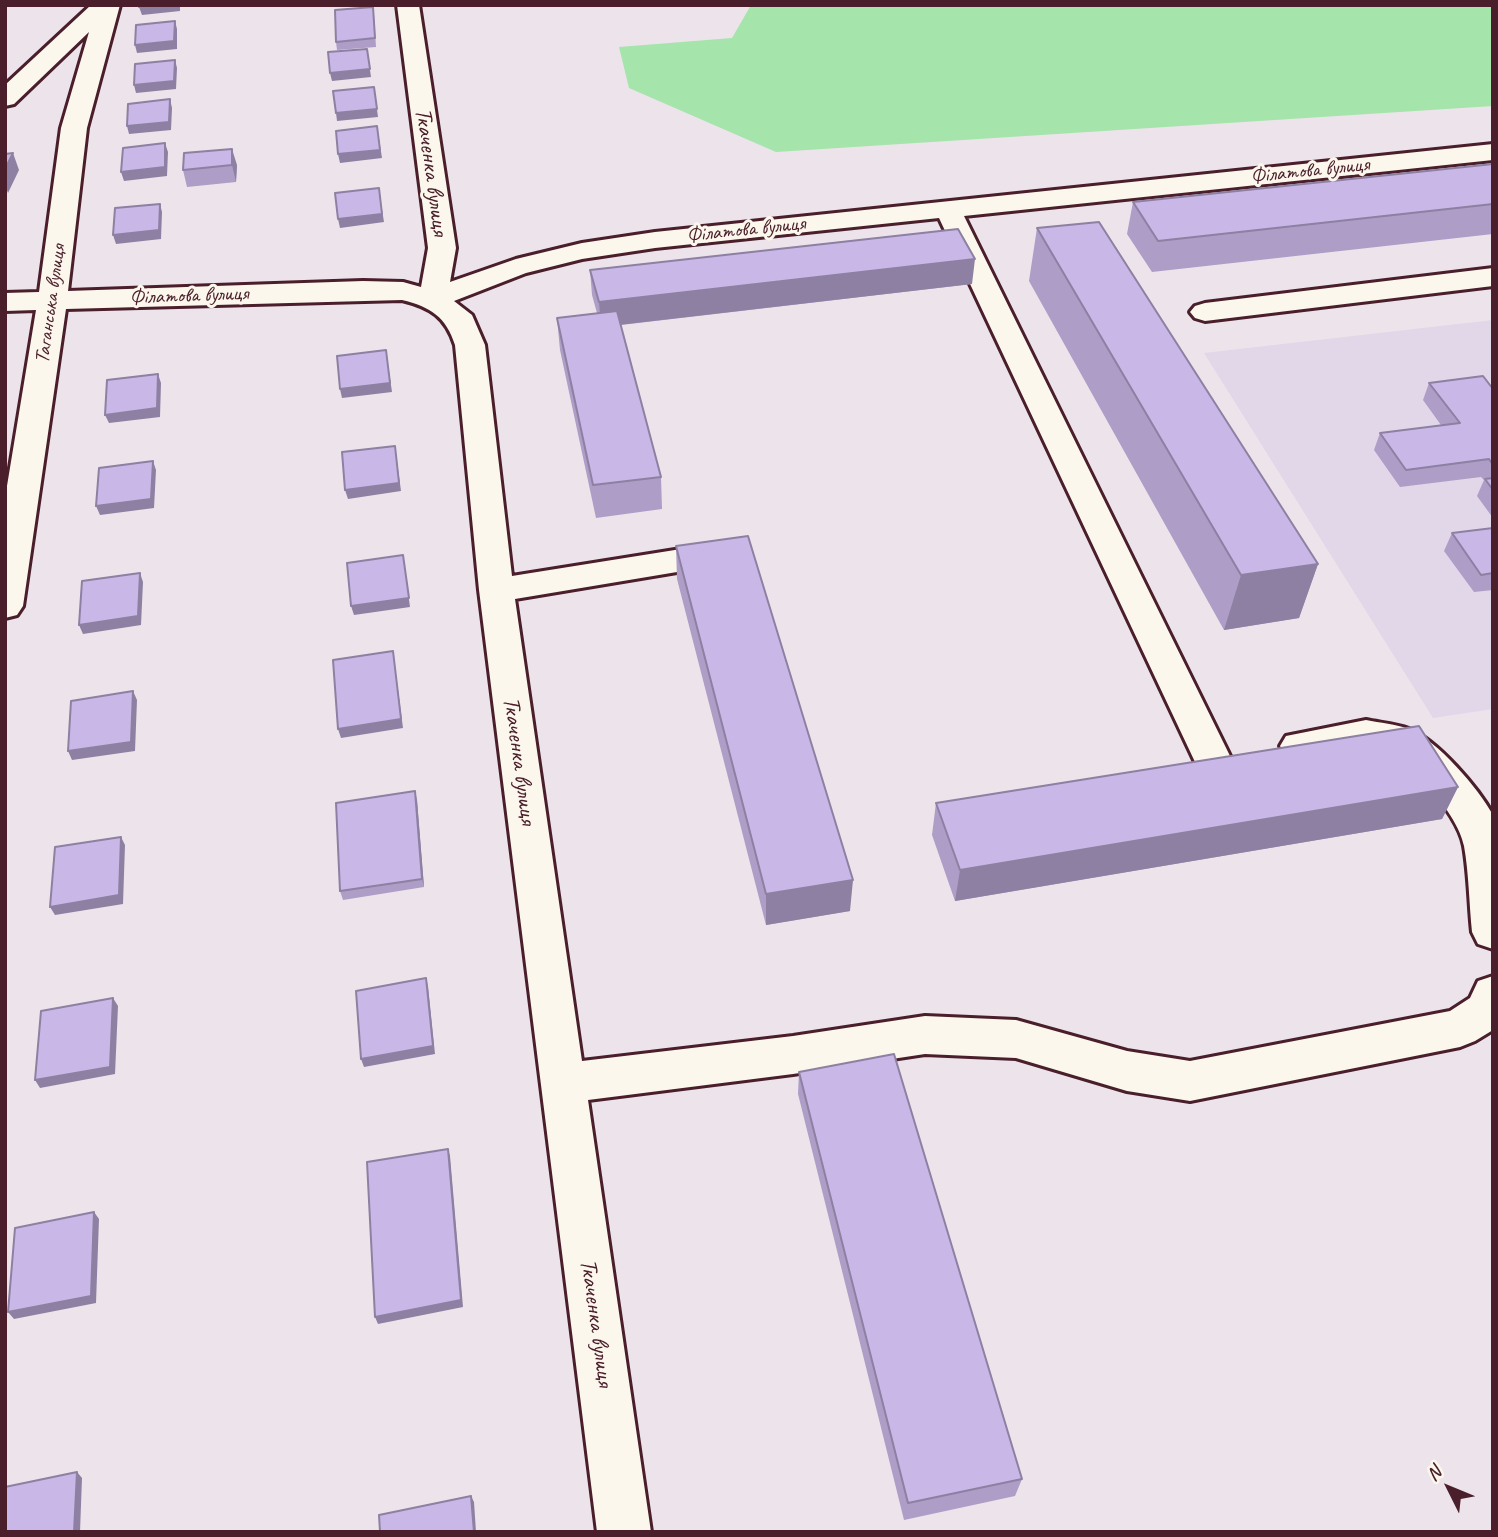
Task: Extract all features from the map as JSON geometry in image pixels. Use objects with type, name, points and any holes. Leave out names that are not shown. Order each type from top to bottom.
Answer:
[{"type":"street","points":[[5,99],[107,5]]},
{"type":"street","name":"Таганська вулиця","points":[[5,607],[52,302],[74,128],[107,5]]},
{"type":"street","name":"Ткаченка вулиця","points":[[408,5],[442,248],[433,299],[463,321],[470,345],[496,590],[624,1532]]},
{"type":"street","name":"Філатова вулиця","points":[[5,302],[363,290],[403,291],[433,299],[516,267],[582,251],[948,208],[1493,152]]},
{"type":"street","points":[[948,208],[1214,762]]},
{"type":"street","points":[[1205,312],[1493,277]]},
{"type":"street","points":[[496,590],[725,553]]},
{"type":"street","points":[[1175,769],[1366,734],[1398,740],[1428,762],[1473,814],[1484,844],[1493,932]]},
{"type":"street","points":[[563,1083],[793,1055],[925,1035],[1016,1040],[1127,1071],[1190,1081],[1460,1028],[1489,1009],[1493,994]]},
{"type":"shaded area","points":[[1493,320],[1493,709],[1433,718],[1204,353]]},
{"type":"green space","points":[[751,5],[1493,5],[1493,106],[776,152],[629,88],[619,47],[732,38]]},
{"type":"building","points":[[373,7],[375,38],[336,42],[335,10]]},
{"type":"building","points":[[175,21],[174,41],[135,45],[136,25]]},
{"type":"building","points":[[367,49],[370,69],[330,73],[328,52]]},
{"type":"building","points":[[175,60],[174,81],[134,85],[135,64]]},
{"type":"building","points":[[374,87],[377,109],[336,113],[333,91]]},
{"type":"building","points":[[170,99],[169,122],[127,126],[128,104]]},
{"type":"building","points":[[377,126],[380,150],[338,154],[336,131]]},
{"type":"building","points":[[165,143],[165,167],[121,172],[123,148]]},
{"type":"building","points":[[232,149],[232,165],[183,170],[184,153]]},
{"type":"building","points":[[13,153],[5,169],[5,154]]},
{"type":"building","points":[[1493,164],[1493,204],[1158,241],[1133,202]]},
{"type":"building","points":[[379,188],[382,214],[338,219],[335,193]]},
{"type":"building","points":[[160,204],[159,230],[113,235],[115,208]]},
{"type":"building","points":[[1099,222],[1318,564],[1241,575],[1037,228]]},
{"type":"building","points":[[958,229],[975,259],[599,302],[590,270]]},
{"type":"building","points":[[617,311],[661,477],[593,485],[557,318]]},
{"type":"building","points":[[386,350],[390,383],[340,389],[337,356]]},
{"type":"building","points":[[158,374],[157,408],[105,415],[107,380]]},
{"type":"building","points":[[1483,376],[1493,389],[1493,465],[1489,459],[1406,470],[1380,433],[1460,423],[1429,383]]},
{"type":"building","points":[[395,446],[399,483],[345,490],[342,452]]},
{"type":"building","points":[[153,461],[151,499],[96,506],[99,468]]},
{"type":"building","points":[[1493,478],[1493,490],[1485,479]]},
{"type":"building","points":[[1493,528],[1493,573],[1481,575],[1452,533]]},
{"type":"building","points":[[748,536],[853,880],[766,894],[676,546]]},
{"type":"building","points":[[403,555],[409,598],[351,606],[347,563]]},
{"type":"building","points":[[140,573],[138,616],[79,625],[82,581]]},
{"type":"building","points":[[393,651],[401,719],[338,729],[333,660]]},
{"type":"building","points":[[133,691],[131,742],[68,751],[71,701]]},
{"type":"building","points":[[1419,726],[1458,787],[960,870],[936,803]]},
{"type":"building","points":[[415,791],[422,879],[340,891],[336,803]]},
{"type":"building","points":[[121,837],[119,895],[50,907],[55,847]]},
{"type":"building","points":[[426,978],[433,1046],[361,1059],[356,991]]},
{"type":"building","points":[[113,998],[110,1067],[35,1080],[41,1011]]},
{"type":"building","points":[[894,1054],[1022,1479],[908,1503],[799,1072]]},
{"type":"building","points":[[448,1149],[461,1300],[375,1317],[367,1162]]},
{"type":"building","points":[[94,1212],[91,1296],[8,1312],[15,1228]]},
{"type":"building","points":[[77,1472],[74,1532],[5,1532],[5,1487]]},
{"type":"building","points":[[471,1496],[474,1532],[380,1532],[379,1515]]}]
